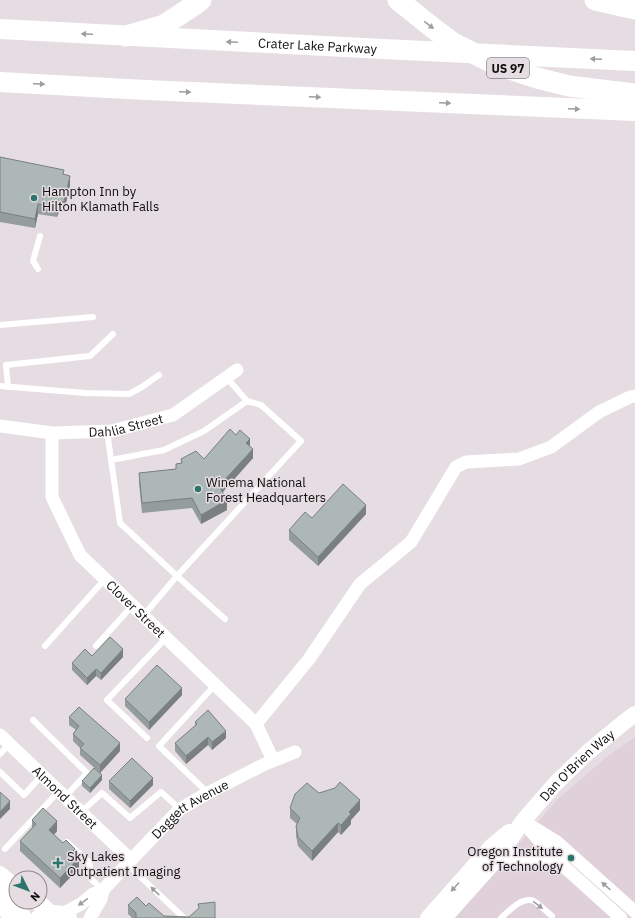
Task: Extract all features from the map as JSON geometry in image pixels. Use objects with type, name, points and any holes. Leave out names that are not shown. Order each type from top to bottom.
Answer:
[{"type":"highway","points":[[126,36],[164,25],[201,0]]},
{"type":"highway","name":"US 97","points":[[398,0],[432,28],[454,43],[497,65],[537,78],[569,86],[635,94]]},
{"type":"highway","points":[[595,0],[635,9]]},
{"type":"main road","name":"Crater Lake Parkway","points":[[0,29],[635,61]]},
{"type":"main road","points":[[0,82],[146,90],[635,111]]},
{"type":"street","name":"Dahlia Street","points":[[0,426],[52,433],[112,431],[173,415],[232,374]]},
{"type":"street","points":[[256,724],[309,659],[360,584],[411,542],[456,467],[466,462],[519,459],[551,447],[599,412],[635,396]]},
{"type":"street","name":"Clover Street","points":[[52,433],[52,497],[80,555],[256,724],[273,760]]},
{"type":"street","name":"Dan O'Brien Way","points":[[444,918],[496,861],[523,821],[555,784],[588,752],[635,714]]},
{"type":"street","name":"Almond Street","points":[[5,739],[81,812],[129,862]]},
{"type":"street","name":"Daggett Avenue","points":[[55,916],[81,904],[93,894],[103,890],[180,809],[273,760],[295,752]]},
{"type":"street","points":[[523,821],[560,863],[621,918]]},
{"type":"street","points":[[523,821],[557,842],[635,912]]},
{"type":"street","name":"Dan O'Brien Way","points":[[428,918],[491,847],[523,821]]},
{"type":"street","points":[[496,861],[515,857],[538,856],[560,863]]},
{"type":"street","points":[[0,874],[8,881]]},
{"type":"street","name":"Daggett Avenue","points":[[90,918],[101,899],[103,890]]},
{"type":"street","points":[[0,891],[15,904],[24,918]]},
{"type":"street","points":[[0,903],[11,918]]},
{"type":"lane","points":[[38,269],[33,261],[40,236]]},
{"type":"lane","points":[[0,325],[93,317]]},
{"type":"lane","points":[[8,387],[6,365],[90,356],[113,334]]},
{"type":"lane","points":[[232,374],[247,401]]},
{"type":"lane","points":[[0,386],[85,393],[128,394],[142,388],[159,375]]},
{"type":"lane","points":[[111,460],[164,450],[204,431],[247,401],[261,404],[301,441],[177,576],[143,616]]},
{"type":"lane","points":[[107,431],[120,523],[225,619]]},
{"type":"lane","points":[[45,646],[105,579]]},
{"type":"lane","points":[[96,646],[132,606]]},
{"type":"lane","points":[[147,738],[108,700],[166,638]]},
{"type":"lane","points":[[208,793],[159,746],[215,685]]},
{"type":"lane","points":[[5,849],[62,794],[87,773],[33,720]]},
{"type":"lane","points":[[0,754],[5,739]]},
{"type":"lane","points":[[0,772],[24,795],[42,775]]},
{"type":"lane","points":[[81,812],[102,792],[130,818],[161,792],[180,809]]},
{"type":"lane","points":[[68,842],[89,862],[91,879],[103,890]]},
{"type":"lane","points":[[129,862],[184,918]]},
{"type":"lane","points":[[501,918],[515,905],[526,900],[534,901],[552,916]]},
{"type":"shaded area","name":"Oregon Institute of Technology","points":[[635,737],[635,918],[454,918],[558,799],[609,755]]},
{"type":"building","name":"Hampton Inn by Hilton Klamath Falls","points":[[0,157],[64,170],[63,174],[70,176],[64,202],[59,201],[57,207],[38,204],[35,219],[0,212]]},
{"type":"building","points":[[230,429],[236,435],[240,430],[250,439],[246,443],[253,449],[219,486],[227,500],[201,515],[192,498],[142,503],[139,473],[176,469],[176,464],[182,463],[181,459],[196,451],[204,459]]},
{"type":"building","points":[[343,484],[366,505],[318,557],[289,530],[305,512],[312,518]]},
{"type":"building","points":[[110,637],[123,649],[101,673],[96,669],[87,678],[72,663],[85,649],[92,656]]},
{"type":"building","points":[[157,665],[182,688],[149,722],[125,699]]},
{"type":"building","points":[[79,707],[120,743],[100,765],[80,748],[84,744],[73,734],[79,726],[69,717]]},
{"type":"building","points":[[208,710],[226,731],[212,742],[208,737],[186,756],[175,743],[197,724],[195,722]]},
{"type":"building","points":[[132,758],[153,778],[130,801],[109,781]]},
{"type":"building","points":[[94,768],[102,775],[90,788],[82,781]]},
{"type":"building","points":[[340,782],[360,800],[349,812],[351,814],[341,825],[338,823],[312,851],[298,837],[296,826],[300,818],[290,808],[295,794],[307,783],[319,793],[335,788]]},
{"type":"building","points":[[0,792],[10,801],[0,812]]},
{"type":"building","points":[[43,808],[57,821],[49,830],[63,843],[66,840],[75,849],[72,852],[79,858],[60,878],[20,841],[36,824],[32,820]]},
{"type":"building","points":[[137,897],[146,906],[149,903],[164,916],[189,917],[199,908],[198,904],[215,902],[215,918],[136,918],[136,913],[128,905]]},
{"type":"place","name":"Hampton Inn by Hilton Klamath Falls","points":[[34,198]]},
{"type":"place","name":"Winema National Forest Headquarters","points":[[198,489]]},
{"type":"place","name":"Oregon Institute of Technology","points":[[571,858]]},
{"type":"place","name":"Sky Lakes Outpatient Imaging","points":[[58,863]]}]
